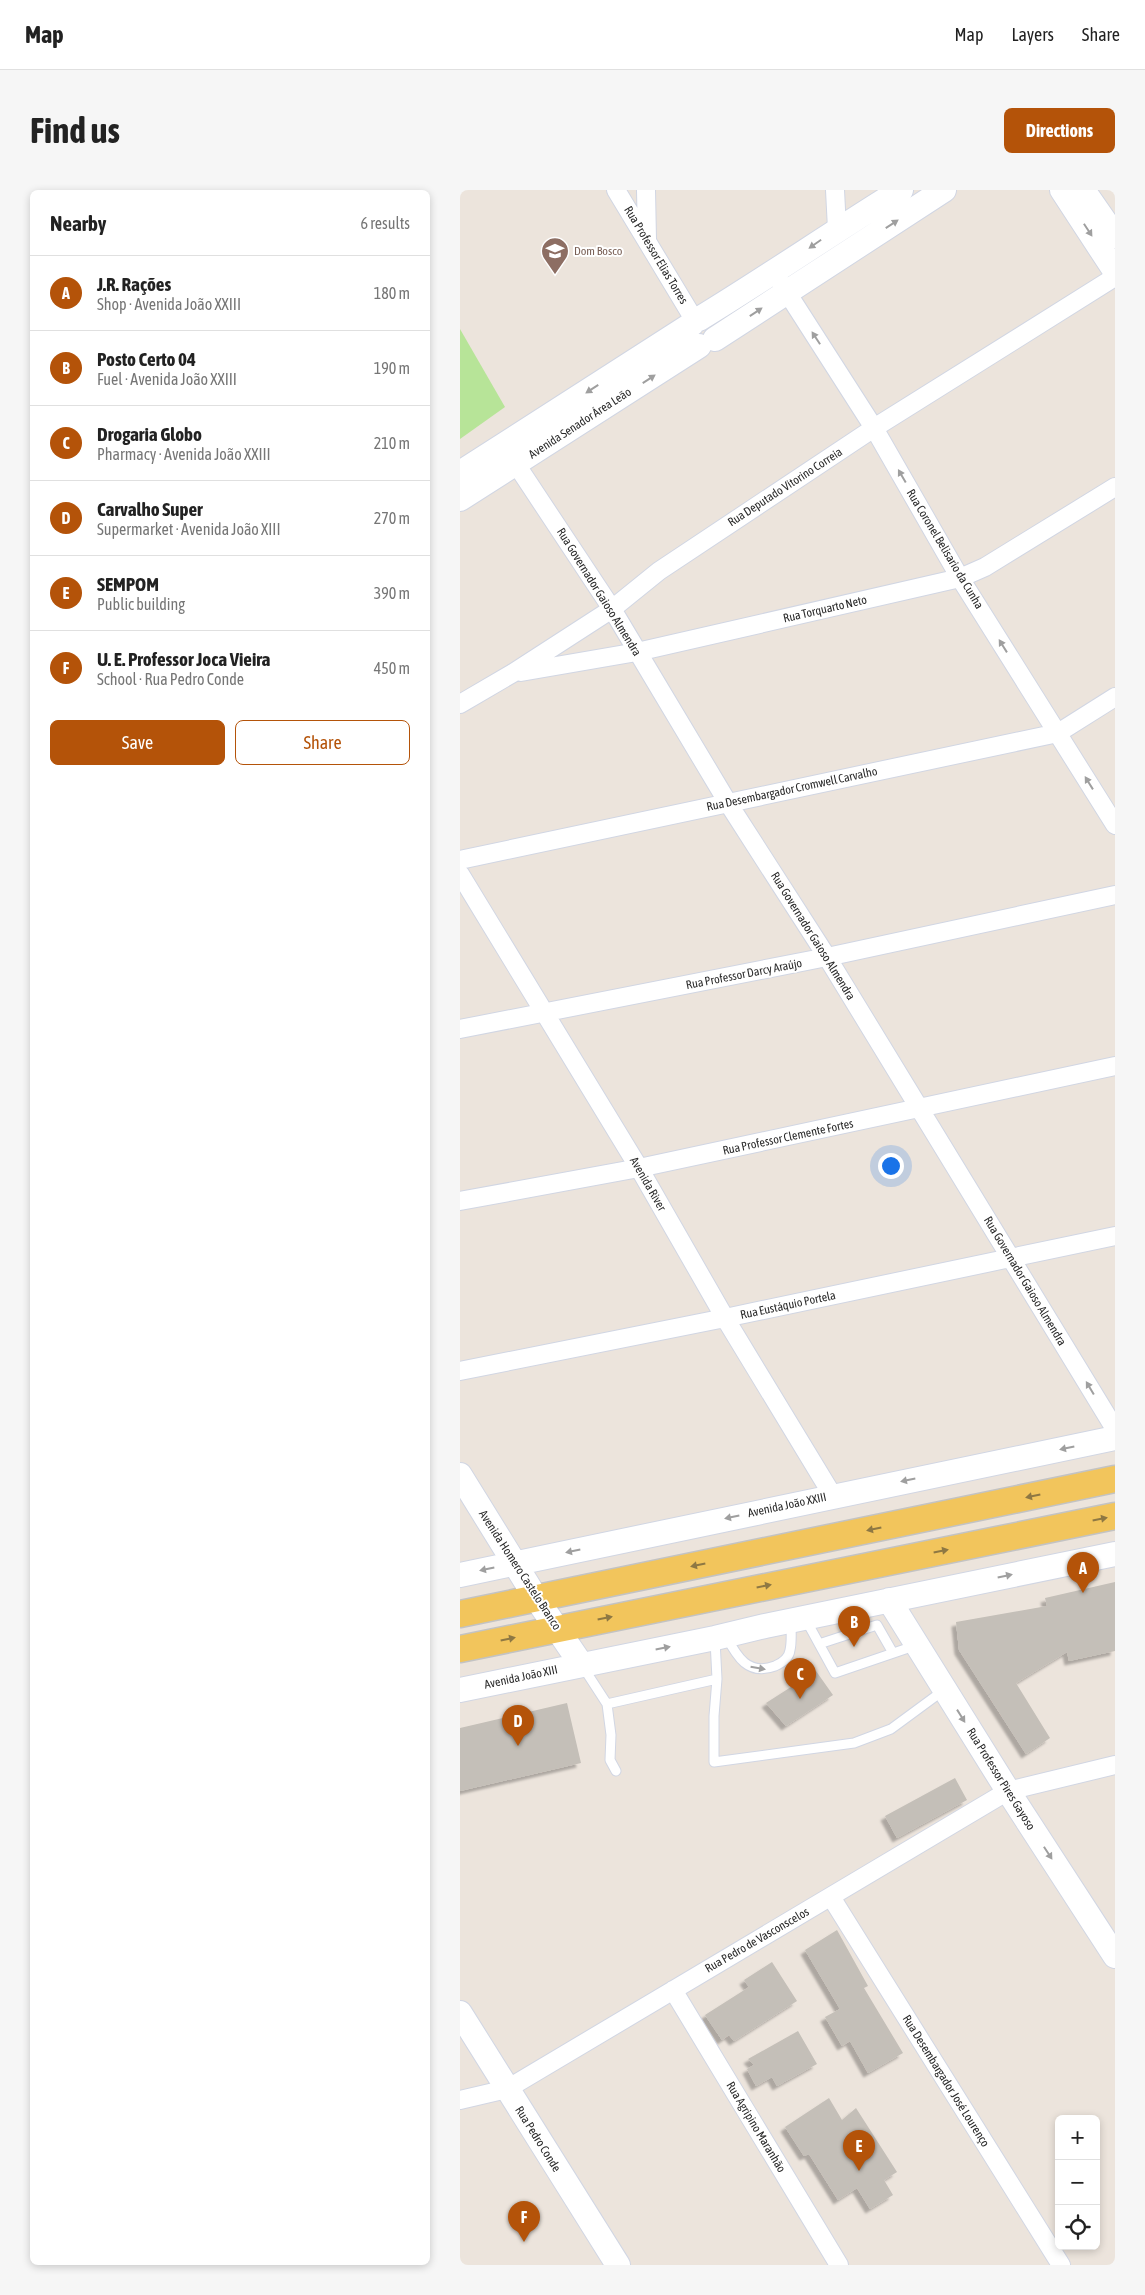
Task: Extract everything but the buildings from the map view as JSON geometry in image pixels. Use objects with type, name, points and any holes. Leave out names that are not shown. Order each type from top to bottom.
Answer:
[{"type":"main road","points":[[460,1614],[1115,1479]]},
{"type":"main road","points":[[460,1649],[1115,1516]]},
{"type":"street","name":"Rua Professor Elias Torres","points":[[616,190],[695,321]]},
{"type":"street","points":[[646,190],[647,239]]},
{"type":"street","points":[[835,190],[837,229]]},
{"type":"street","name":"Avenida Senador Área Leão","points":[[460,473],[511,455],[707,343],[780,282],[837,229],[901,190]]},
{"type":"street","name":"Avenida Senador Área Leão","points":[[460,499],[511,455],[695,321],[780,282],[944,190]]},
{"type":"street","points":[[1062,190],[1115,271]]},
{"type":"street","points":[[1083,190],[1115,236]]},
{"type":"street","name":"Rua Deputado Vitorino Correia","points":[[460,704],[513,673],[612,610],[659,571],[874,428],[1115,277]]},
{"type":"street","name":"Rua Coronel Belisario da Cunha","points":[[780,282],[874,428],[960,578],[1115,825]]},
{"type":"street","points":[[695,321],[689,338],[707,343]]},
{"type":"street","name":"Rua Governador Gaioso Almendra","points":[[511,455],[612,610],[728,803],[828,957],[918,1109],[1115,1429]]},
{"type":"street","name":"Rua Torquarto Neto","points":[[513,673],[637,652],[960,578],[985,567],[1115,487]]},
{"type":"street","name":"Rua Desembargador Cromwell Carvalho","points":[[460,860],[1058,733],[1115,696]]},
{"type":"street","name":"Avenida River","points":[[460,874],[639,1168],[725,1318],[833,1496]]},
{"type":"street","name":"Rua Professor Darcy Araújo","points":[[460,1029],[828,957],[1115,895]]},
{"type":"street","name":"Rua Professor Clemente Fortes","points":[[460,1202],[639,1168],[1115,1066]]},
{"type":"street","name":"Rua Eustáquio Portela","points":[[460,1371],[725,1318],[1115,1236]]},
{"type":"street","name":"Avenida João XXIII","points":[[460,1575],[1115,1438]]},
{"type":"street","name":"Avenida Homero Castelo Branco","points":[[460,1475],[536,1598],[581,1664]]},
{"type":"street","points":[[581,1664],[720,1637],[798,1619],[1115,1554]]},
{"type":"street","name":"Rua Professor Pires Gayoso","points":[[889,1600],[1008,1791],[1108,1934],[1115,1956]]},
{"type":"street","name":"Avenida João XIII","points":[[460,1690],[581,1664]]},
{"type":"street","name":"Rua Pedro de Vasconscelos","points":[[460,2100],[507,2089],[1008,1791],[1115,1765]]},
{"type":"street","name":"Rua Desembargador José Lourenço","points":[[831,1897],[1061,2265]]},
{"type":"street","name":"Rua Agripino Maranhão","points":[[673,1990],[839,2265]]},
{"type":"street","name":"Rua Pedro Conde","points":[[460,2013],[618,2265]]},
{"type":"lane","points":[[720,1637],[738,1658],[751,1667],[765,1670],[783,1663],[790,1652],[798,1619]]},
{"type":"lane","points":[[798,1619],[819,1644],[835,1673],[916,1645]]},
{"type":"lane","points":[[819,1644],[876,1625],[893,1653]]},
{"type":"lane","points":[[720,1637],[714,1716],[714,1762],[854,1743],[891,1728],[944,1690]]},
{"type":"lane","points":[[581,1664],[606,1704],[612,1735],[610,1760],[616,1771]]},
{"type":"lane","points":[[606,1704],[717,1679]]},
{"type":"green space","points":[[460,329],[505,407],[460,439]]},
{"type":"place","name":"Dom Bosco","points":[[555,275]]},
{"type":"place","name":"J.R. Rações","points":[[1083,1593]]},
{"type":"place","name":"Posto Certo 04","points":[[854,1647]]},
{"type":"place","name":"Drogaria Globo","points":[[800,1699]]},
{"type":"place","name":"Carvalho Super","points":[[518,1746]]},
{"type":"place","name":"SEMPOM","points":[[859,2171]]},
{"type":"place","name":"U. E. Professor Joca Vieira","points":[[524,2242]]}]
